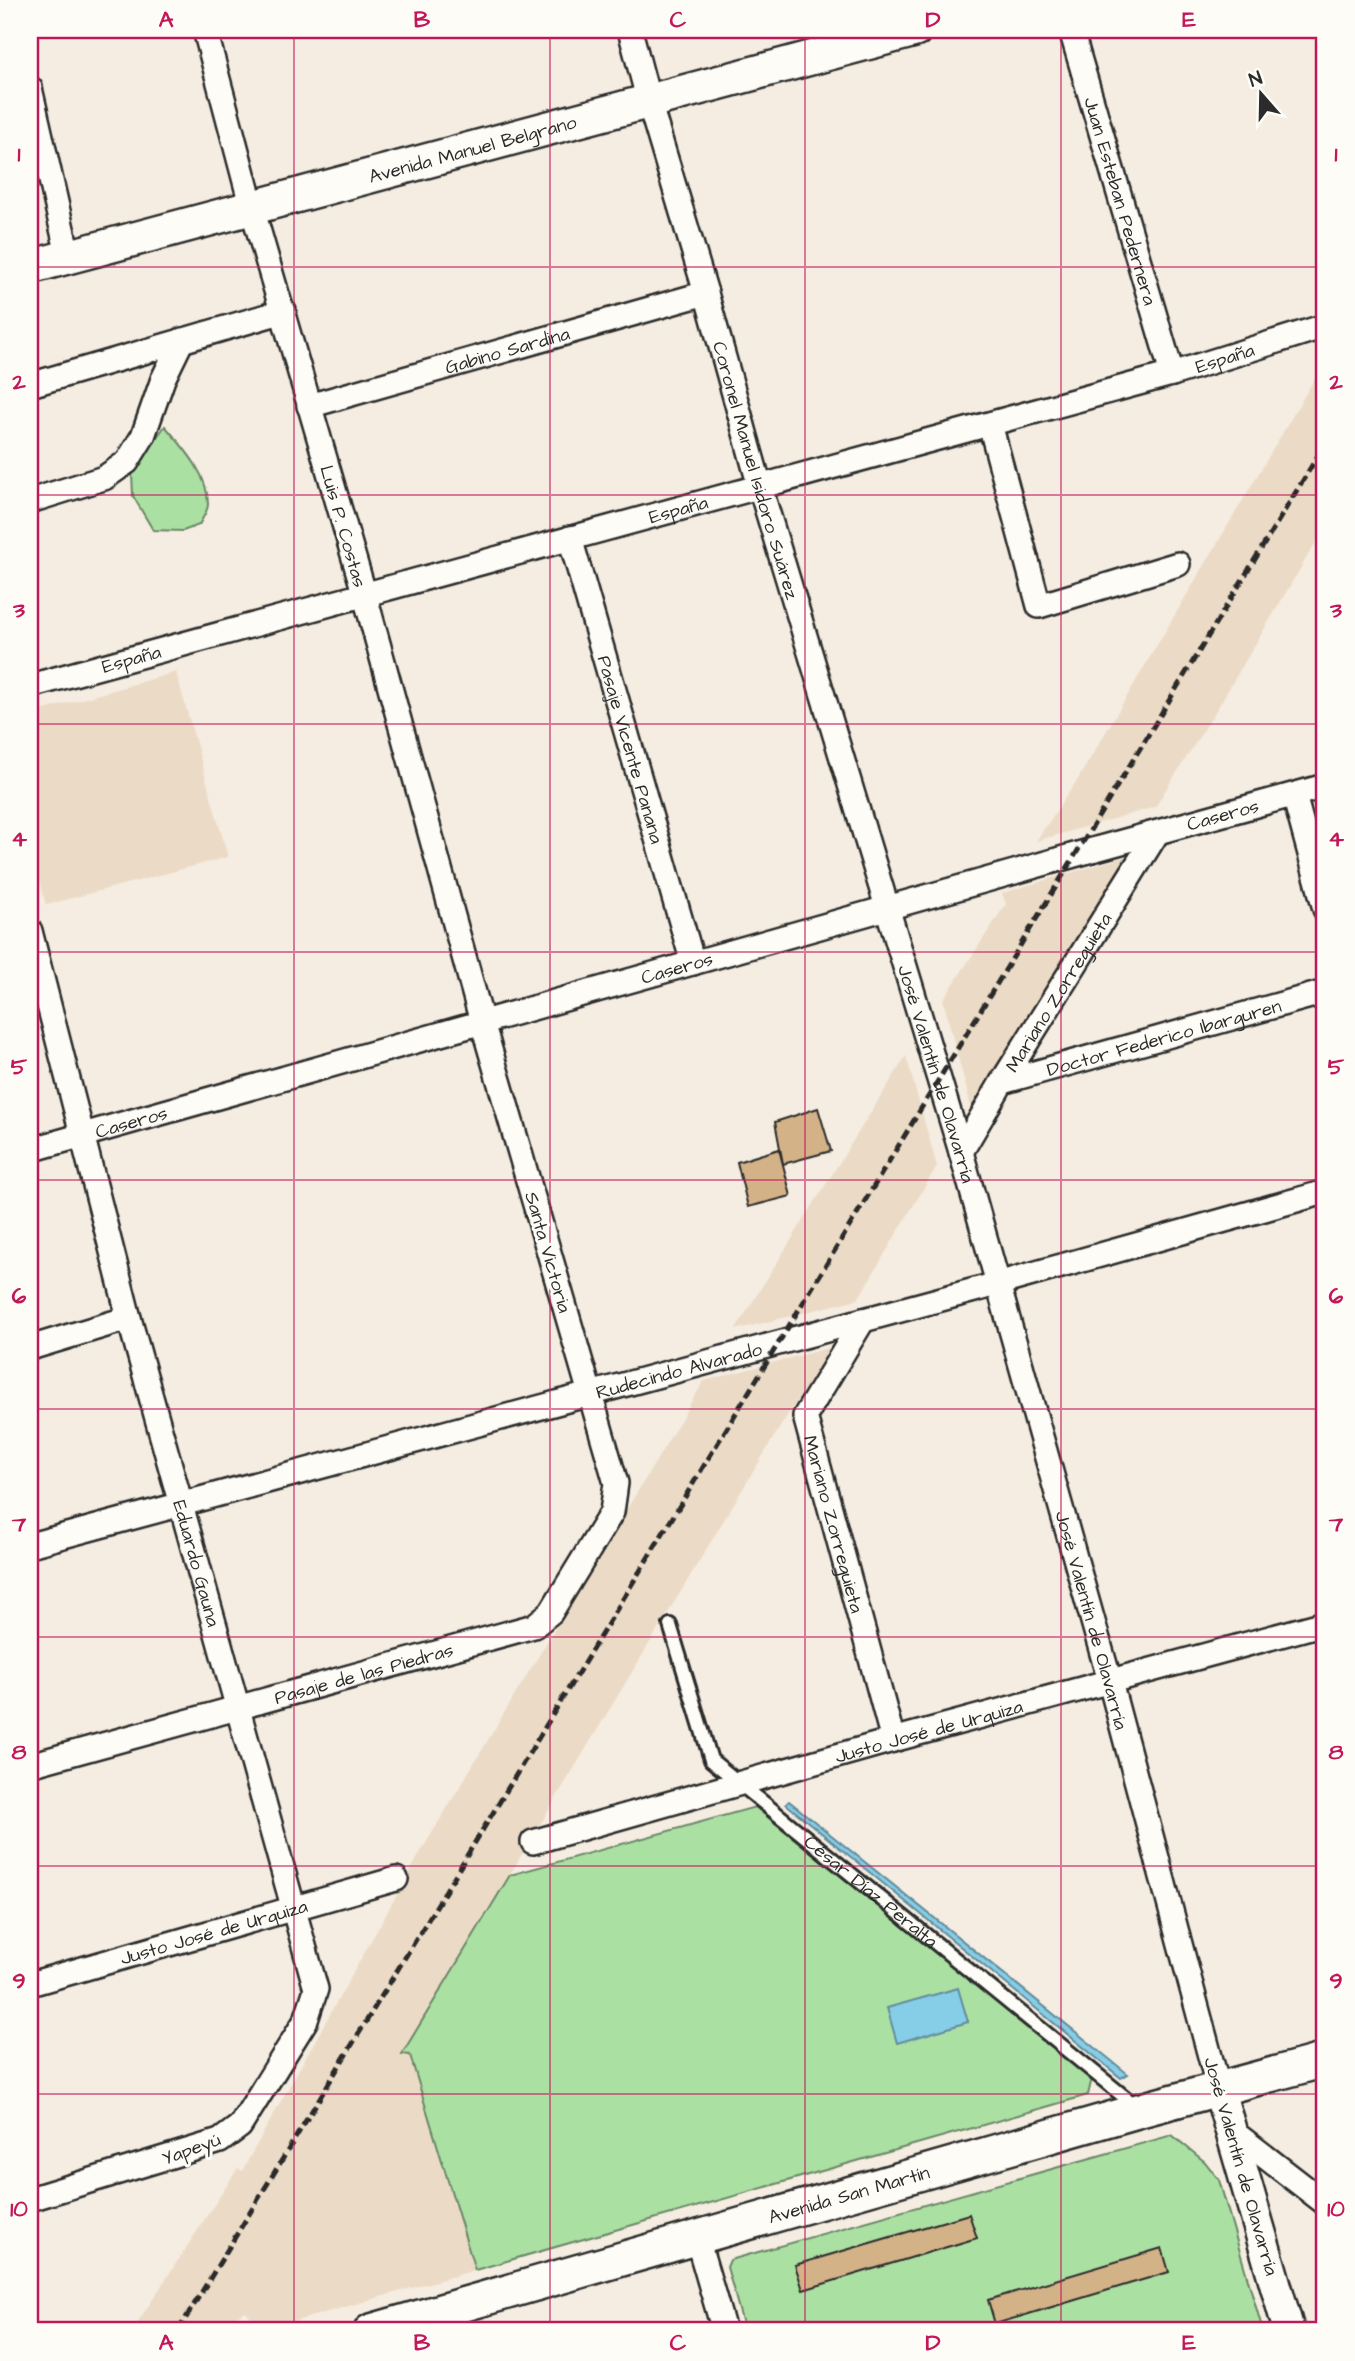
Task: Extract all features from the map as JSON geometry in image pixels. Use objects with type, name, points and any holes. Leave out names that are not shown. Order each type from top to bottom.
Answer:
[{"type":"main road","name":"Avenida Manuel Belgrano","points":[[30,267],[915,30]]},
{"type":"main road","name":"Avenida San Martín","points":[[371,2331],[1325,2060]]},
{"type":"street","name":"Luis P. Costas","points":[[205,30],[252,208],[365,596],[482,1022]]},
{"type":"street","name":"Coronel Manuel Isidoro Suárez","points":[[630,30],[760,486],[887,910]]},
{"type":"street","name":"Juan Esteban Pedernera","points":[[1071,30],[1172,374]]},
{"type":"street","points":[[31,98],[68,255]]},
{"type":"street","name":"Gabino Sardina","points":[[309,406],[706,293]]},
{"type":"street","points":[[30,384],[284,311]]},
{"type":"street","name":"España","points":[[30,686],[1172,374],[1325,326]]},
{"type":"street","points":[[30,501],[104,478],[127,462],[144,436],[163,379],[182,340]]},
{"type":"street","points":[[990,424],[1039,606],[1178,564]]},
{"type":"street","name":"Pasaje Vicente Panana","points":[[570,538],[694,962]]},
{"type":"street","name":"Caseros","points":[[30,1150],[1325,786]]},
{"type":"street","points":[[1294,795],[1325,909]]},
{"type":"street","name":"Mariano Zorreguieta","points":[[961,1152],[1157,833]]},
{"type":"street","name":"José Valentín de Olavarría","points":[[887,910],[961,1152],[1110,1682],[1219,2090],[1289,2331]]},
{"type":"street","name":"Eduardo Gauna","points":[[30,931],[129,1318],[316,1989]]},
{"type":"street","name":"Doctor Federico Ibarguren","points":[[1002,1082],[1325,992]]},
{"type":"street","name":"Santa Victoria","points":[[482,1022],[616,1483]]},
{"type":"street","name":"Rudecindo Alvarado","points":[[30,1545],[997,1284],[1325,1192]]},
{"type":"street","points":[[30,1348],[129,1318]]},
{"type":"street","name":"Mariano Zorreguieta","points":[[863,1320],[805,1416],[893,1740]]},
{"type":"street","name":"Pasaje de las Piedras","points":[[30,1765],[534,1626],[551,1612],[612,1512],[616,1483]]},
{"type":"street","name":"Justo José de Urquiza","points":[[533,1842],[893,1740],[1325,1623]]},
{"type":"street","name":"Justo José de Urquiza","points":[[30,1984],[396,1880]]},
{"type":"street","name":"Yapeyú","points":[[30,2199],[220,2140],[240,2126],[306,2020],[316,1989]]},
{"type":"street","points":[[1232,2131],[1325,2203]]},
{"type":"street","points":[[697,2238],[724,2331]]},
{"type":"lane","name":"César Díaz Peralta","points":[[670,1625],[711,1760],[1142,2110]]},
{"type":"shaded area","points":[[1325,361],[1325,527],[1215,712],[1155,807],[1036,841],[1078,779]]},
{"type":"shaded area","points":[[176,672],[228,857],[46,905],[30,847],[30,714]]},
{"type":"shaded area","points":[[1134,854],[973,1114],[943,1000],[1006,904],[1002,893]]},
{"type":"shaded area","points":[[906,1056],[937,1166],[858,1299],[735,1330]]},
{"type":"shaded area","points":[[832,1347],[785,1419],[402,2053],[410,2055],[475,2270],[261,2331],[246,2311],[229,2320],[224,2331],[132,2331],[238,2168],[242,2171],[423,1848],[704,1381]]},
{"type":"green space","points":[[165,426],[194,462],[207,493],[208,507],[199,525],[183,531],[153,530],[133,496],[132,471]]},
{"type":"green space","points":[[755,1807],[1092,2078],[1088,2095],[475,2270],[410,2055],[402,2054],[510,1875]]},
{"type":"green space","points":[[1172,2135],[1205,2162],[1219,2180],[1263,2331],[745,2331],[727,2267],[730,2260]]},
{"type":"water","points":[[789,1801],[1128,2074],[1121,2078],[786,1804]]},
{"type":"water","points":[[958,1988],[968,2022],[897,2043],[887,2008]]},
{"type":"building","points":[[818,1108],[831,1151],[783,1164],[775,1122]]},
{"type":"building","points":[[779,1149],[791,1196],[748,1207],[737,1162]]},
{"type":"building","points":[[969,2214],[977,2238],[803,2290],[795,2265]]},
{"type":"building","points":[[1162,2248],[1169,2272],[995,2324],[988,2300]]},
{"type":"railway","points":[[178,2331],[1325,444]]}]
